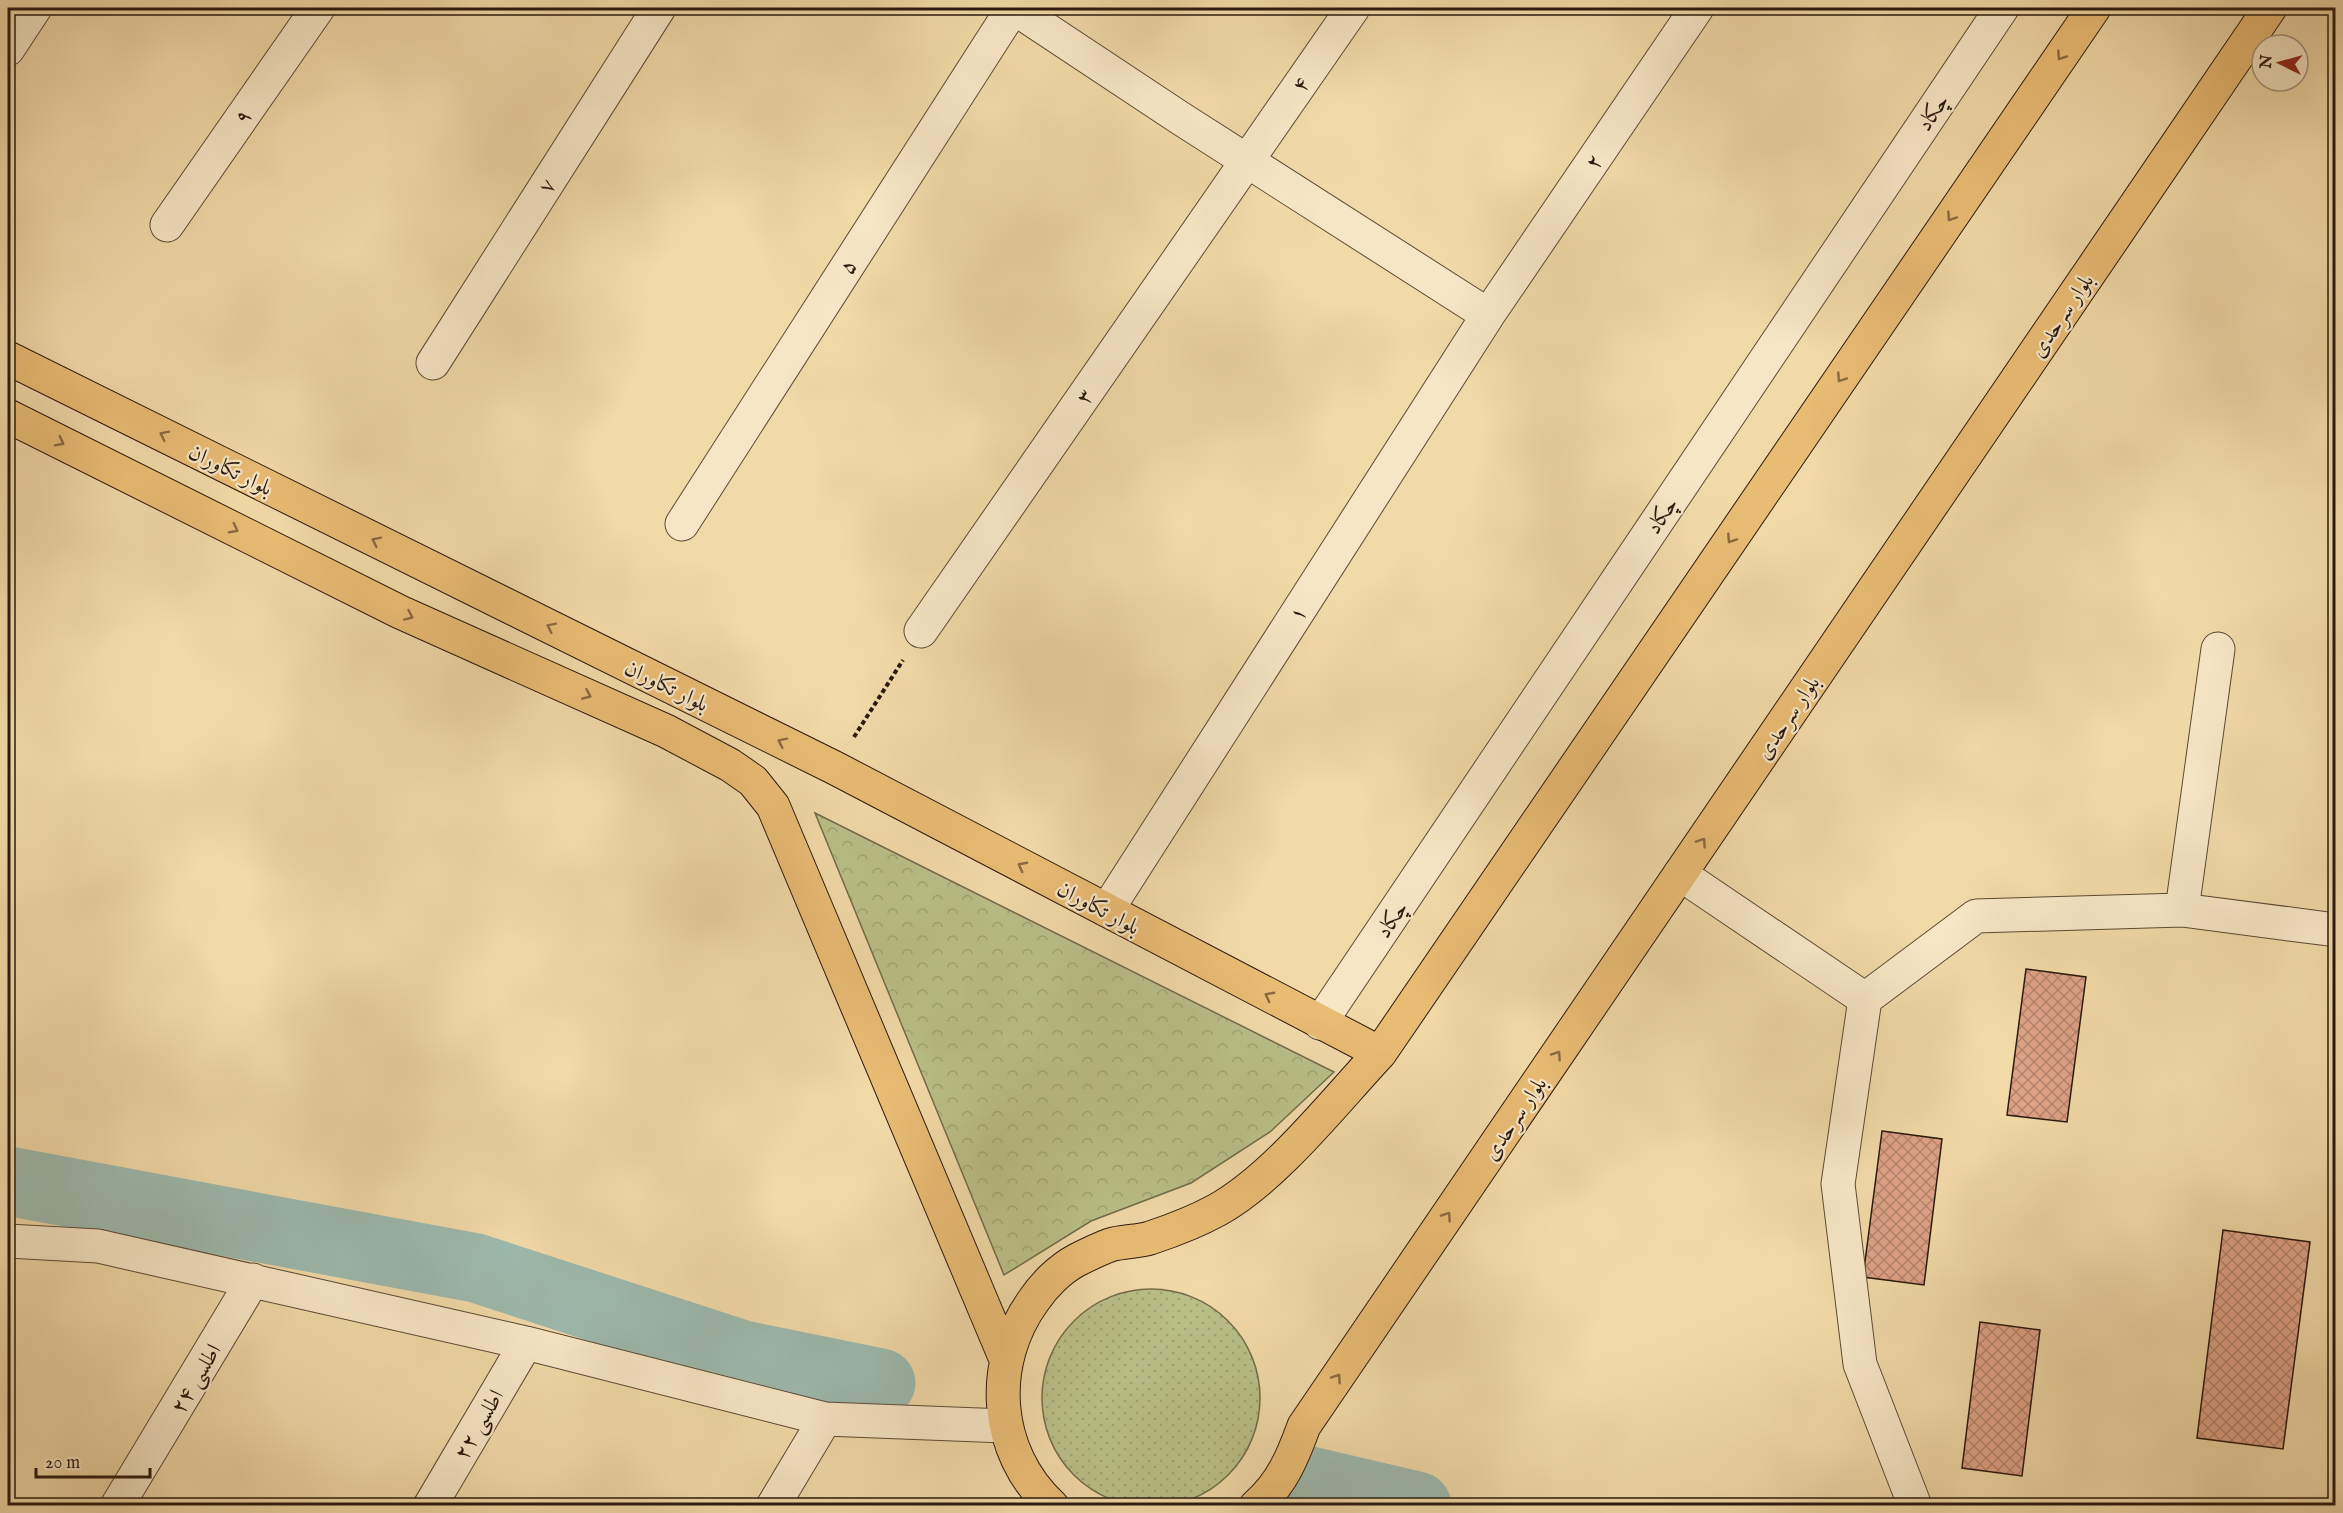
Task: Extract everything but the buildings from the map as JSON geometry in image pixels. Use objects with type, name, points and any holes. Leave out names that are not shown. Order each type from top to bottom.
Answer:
[{"type":"main road","points":[[1052,1506],[1024,1473],[1005,1426],[1002,1391],[1005,1357],[1020,1320],[1043,1287],[1066,1268],[1110,1245],[1150,1238],[1217,1210],[1272,1168],[1380,1053],[2094,8]]},
{"type":"main road","name":"بلوار سرحدی","points":[[1271,1502],[1290,1464],[1304,1426],[2270,8]]},
{"type":"main road","name":"بلوار تکاوران","points":[[8,358],[834,768],[1380,1053]]},
{"type":"main road","name":"بلوار تکاوران","points":[[8,416],[400,612],[666,730],[730,765],[753,781],[773,806],[1005,1357]]},
{"type":"main road","points":[[1024,1473],[1025,1506]]},
{"type":"street","points":[[8,49],[35,8]]},
{"type":"street","name":"۹","points":[[167,225],[318,8]]},
{"type":"street","name":"۷","points":[[433,363],[659,8]]},
{"type":"street","points":[[1014,8],[1488,315]]},
{"type":"street","name":"۵","points":[[682,524],[1014,8]]},
{"type":"street","name":"۴","points":[[1247,161],[1353,8]]},
{"type":"street","name":"۲","points":[[1488,315],[1697,8]]},
{"type":"street","name":"چکاد","points":[[1320,1023],[2002,8]]},
{"type":"street","name":"۳","points":[[921,631],[1247,161]]},
{"type":"street","name":"۱","points":[[1107,910],[1488,315]]},
{"type":"street","points":[[2182,910],[2218,649]]},
{"type":"street","points":[[1680,874],[1865,999]]},
{"type":"street","points":[[1915,1506],[1860,1364],[1838,1184],[1865,999],[1976,916],[2182,910],[2336,930]]},
{"type":"street","points":[[8,1241],[98,1246],[526,1343],[825,1419],[1005,1426]]},
{"type":"street","name":"اطلسی ۲۴","points":[[117,1506],[254,1280]]},
{"type":"street","name":"اطلسی ۲۲","points":[[430,1506],[526,1343]]},
{"type":"street","points":[[773,1506],[825,1419]]},
{"type":"path","points":[[834,768],[921,631]]},
{"type":"green space","points":[[815,813],[1334,1072],[1270,1132],[1191,1183],[1091,1221],[1004,1275]]},
{"type":"green space","points":[[1151,1289],[1172,1291],[1193,1298],[1228,1321],[1251,1356],[1258,1377],[1260,1398],[1258,1419],[1251,1440],[1228,1475],[1193,1498],[1172,1505],[1151,1507],[1130,1505],[1109,1498],[1074,1475],[1051,1440],[1044,1419],[1042,1398],[1044,1377],[1051,1356],[1074,1321],[1109,1298],[1130,1291]]},
{"type":"waterway","points":[[8,1181],[476,1268],[743,1355],[881,1383]]},
{"type":"waterway","points":[[1306,1480],[1417,1506]]}]
